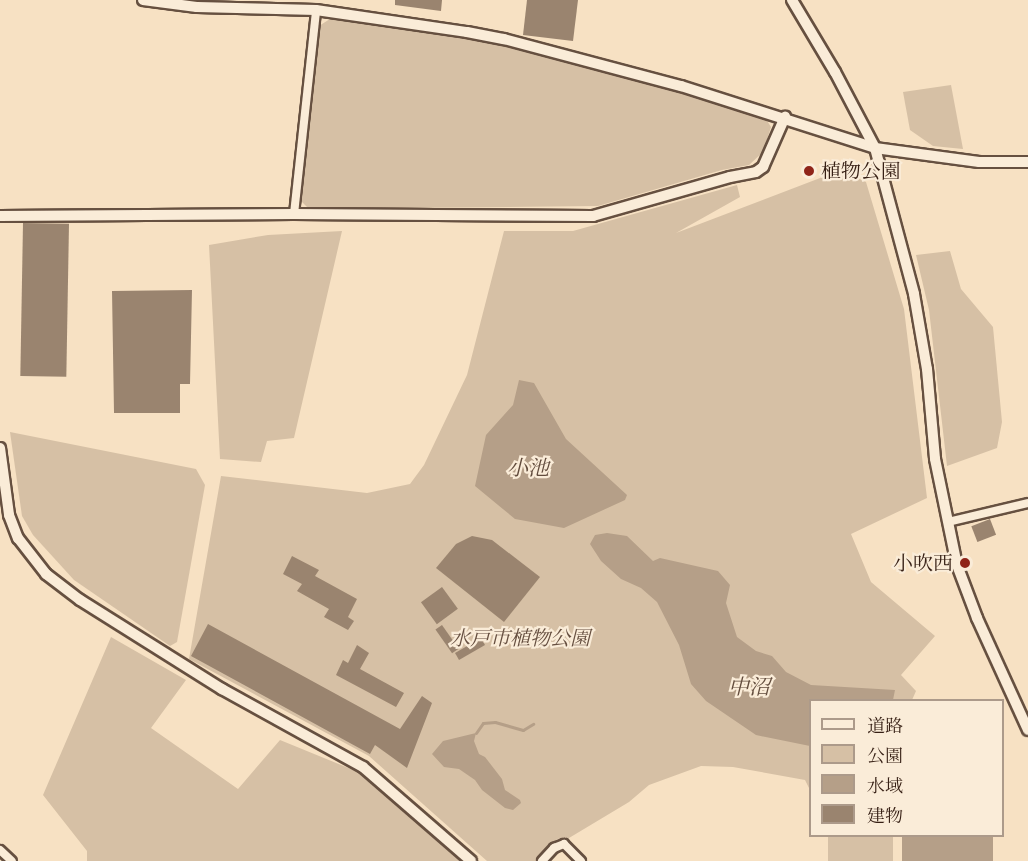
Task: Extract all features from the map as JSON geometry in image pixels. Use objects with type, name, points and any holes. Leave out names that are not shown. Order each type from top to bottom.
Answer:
[{"type":"street","points":[[143,0],[197,7],[315,10],[504,39],[681,86],[785,117],[874,148],[979,162],[1028,162]]},
{"type":"street","points":[[792,0],[835,72],[874,148],[917,314],[927,369],[935,459],[957,565],[973,608],[1028,730]]},
{"type":"street","points":[[294,214],[315,10]]},
{"type":"street","points":[[0,216],[294,214],[593,216],[700,185],[756,172],[763,167],[785,117]]},
{"type":"street","points":[[0,448],[9,515],[18,538],[46,574],[80,600],[222,689],[363,767],[471,861]]},
{"type":"street","points":[[948,522],[1028,503]]},
{"type":"street","points":[[542,861],[554,848],[564,844],[581,861]]},
{"type":"street","points":[[0,850],[12,861]]},
{"type":"green space","points":[[333,17],[490,43],[689,93],[766,119],[771,127],[763,152],[749,165],[722,170],[598,206],[309,209],[301,201],[319,26]]},
{"type":"green space","points":[[951,85],[963,149],[933,146],[910,130],[903,92]]},
{"type":"green space","name":"水戸市植物公園","points":[[841,170],[866,182],[904,309],[927,498],[851,534],[871,582],[935,636],[901,675],[916,691],[912,699],[809,699],[809,788],[805,780],[733,767],[701,766],[649,785],[629,802],[569,838],[557,839],[536,861],[487,861],[369,756],[189,659],[221,476],[367,493],[410,484],[424,465],[467,375],[504,231],[573,231],[737,185],[740,197],[676,233]]},
{"type":"green space","points":[[342,231],[294,438],[267,441],[261,462],[220,459],[209,245],[268,235]]},
{"type":"green space","points":[[950,251],[961,289],[993,327],[1002,422],[997,448],[947,466],[929,310],[916,255]]},
{"type":"green space","points":[[10,432],[196,469],[205,485],[177,642],[170,646],[74,580],[33,535],[22,516]]},
{"type":"green space","points":[[111,637],[186,680],[151,728],[238,789],[280,740],[368,776],[462,861],[87,861],[87,851],[43,795]]},
{"type":"green space","points":[[828,837],[893,837],[893,861],[828,861]]},
{"type":"water","name":"小池","points":[[519,380],[534,383],[566,439],[627,495],[625,500],[564,528],[515,519],[475,486],[486,435],[513,405]]},
{"type":"water","name":"中沼","points":[[607,533],[627,536],[653,561],[660,558],[718,571],[730,585],[726,603],[737,637],[756,651],[772,656],[786,672],[811,685],[895,690],[893,699],[809,699],[809,746],[756,735],[706,701],[691,684],[679,645],[657,602],[641,588],[621,579],[601,561],[590,544],[595,535]]},
{"type":"water","points":[[476,733],[474,741],[479,754],[485,757],[502,779],[505,790],[520,800],[521,803],[513,810],[505,808],[482,790],[475,780],[459,769],[444,767],[432,754],[443,741]]},
{"type":"water","points":[[902,837],[993,837],[993,861],[902,861]]},
{"type":"building","points":[[395,0],[442,0],[441,11],[395,5]]},
{"type":"building","points":[[527,0],[578,0],[573,41],[523,35]]},
{"type":"building","points":[[23,223],[69,224],[66,377],[20,376]]},
{"type":"building","points":[[192,290],[190,384],[180,384],[180,413],[114,413],[112,291]]},
{"type":"building","points":[[990,519],[996,535],[977,542],[971,526]]},
{"type":"building","points":[[472,536],[492,540],[540,577],[504,622],[436,568],[456,544]]},
{"type":"building","points":[[292,556],[319,570],[315,576],[357,599],[348,617],[354,621],[348,630],[324,617],[329,609],[297,591],[302,584],[283,574]]},
{"type":"building","points":[[442,587],[458,609],[437,624],[421,602]]},
{"type":"building","points":[[208,624],[400,729],[422,696],[432,703],[407,768],[375,745],[370,754],[191,656]]},
{"type":"building","points":[[442,625],[459,649],[452,653],[435,630]]},
{"type":"building","points":[[481,638],[485,645],[459,660],[455,653]]},
{"type":"building","points":[[357,645],[369,653],[360,669],[404,693],[396,707],[336,675],[343,660],[348,663]]},
{"type":"waterway","points":[[476,733],[483,723],[495,722],[523,730],[533,724]]},
{"type":"place","name":"植物公園","points":[[809,171]]},
{"type":"place","name":"小吹西","points":[[965,563]]}]
